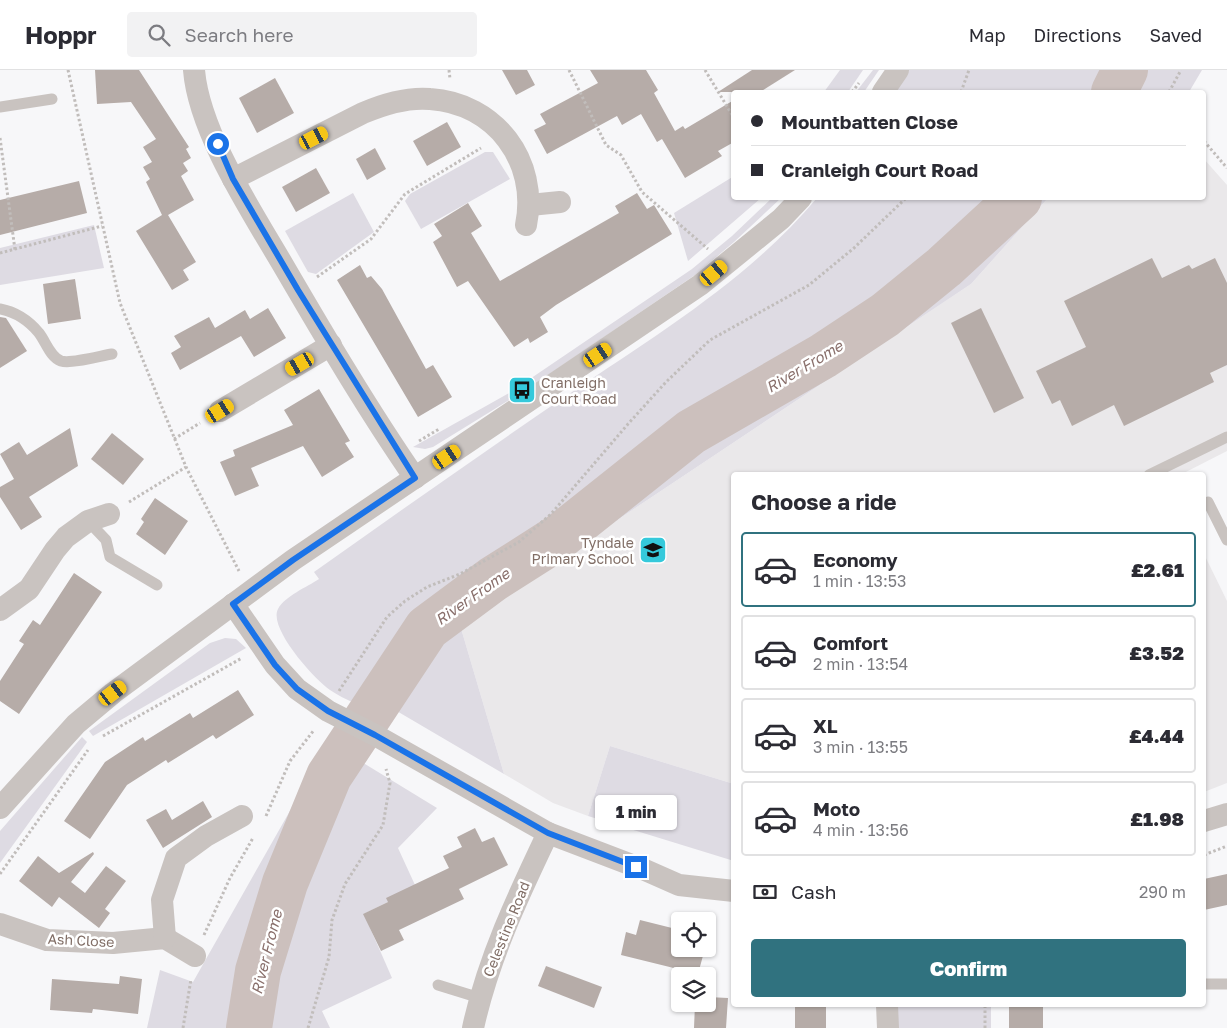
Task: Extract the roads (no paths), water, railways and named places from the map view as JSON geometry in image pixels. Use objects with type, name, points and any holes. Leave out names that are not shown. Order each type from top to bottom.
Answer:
[{"type":"street","points":[[194,70],[200,100],[233,179],[331,345],[415,478]]},
{"type":"street","points":[[884,90],[898,70]]},
{"type":"street","points":[[233,179],[363,112],[383,105],[409,100],[430,99],[469,108],[504,134],[519,157],[527,181],[528,215],[560,202]]},
{"type":"street","points":[[0,808],[76,724],[113,693],[241,598],[700,284],[780,219],[799,200]]},
{"type":"street","points":[[220,411],[331,345]]},
{"type":"street","points":[[0,610],[29,589],[54,550],[86,518]]},
{"type":"street","points":[[241,598],[261,648],[297,689],[330,712],[384,740],[548,833],[645,870],[679,886],[731,891]]},
{"type":"street","points":[[1206,820],[1227,814]]},
{"type":"street","points":[[195,956],[165,938],[162,900],[176,858],[206,836],[242,816]]},
{"type":"street","name":"Celestine Road","points":[[473,1028],[480,998],[511,909],[548,833]]},
{"type":"street","name":"Ash Close","points":[[0,924],[48,940],[113,943],[165,938]]},
{"type":"street","points":[[887,1007],[888,1028]]},
{"type":"lane","points":[[0,108],[52,99]]},
{"type":"lane","points":[[0,309],[12,311],[27,322],[39,334],[55,358],[63,362],[112,354]]},
{"type":"lane","points":[[1155,472],[1227,437]]},
{"type":"lane","points":[[1208,502],[1227,540]]},
{"type":"lane","points":[[86,518],[106,540],[110,557],[157,585]]},
{"type":"lane","points":[[1206,984],[1227,984]]},
{"type":"lane","points":[[438,985],[480,998]]},
{"type":"waterway","name":"River Frome","points":[[1115,90],[1125,70]]},
{"type":"waterway","name":"River Frome","points":[[249,1028],[258,971],[285,883],[329,776],[427,628],[493,579],[559,537],[691,432],[823,356],[885,315],[944,267],[1017,200]]},
{"type":"place","name":"Cranleigh Court Road","points":[[522,390]]},
{"type":"place","name":"Tyndale Primary School","points":[[653,550]]}]
